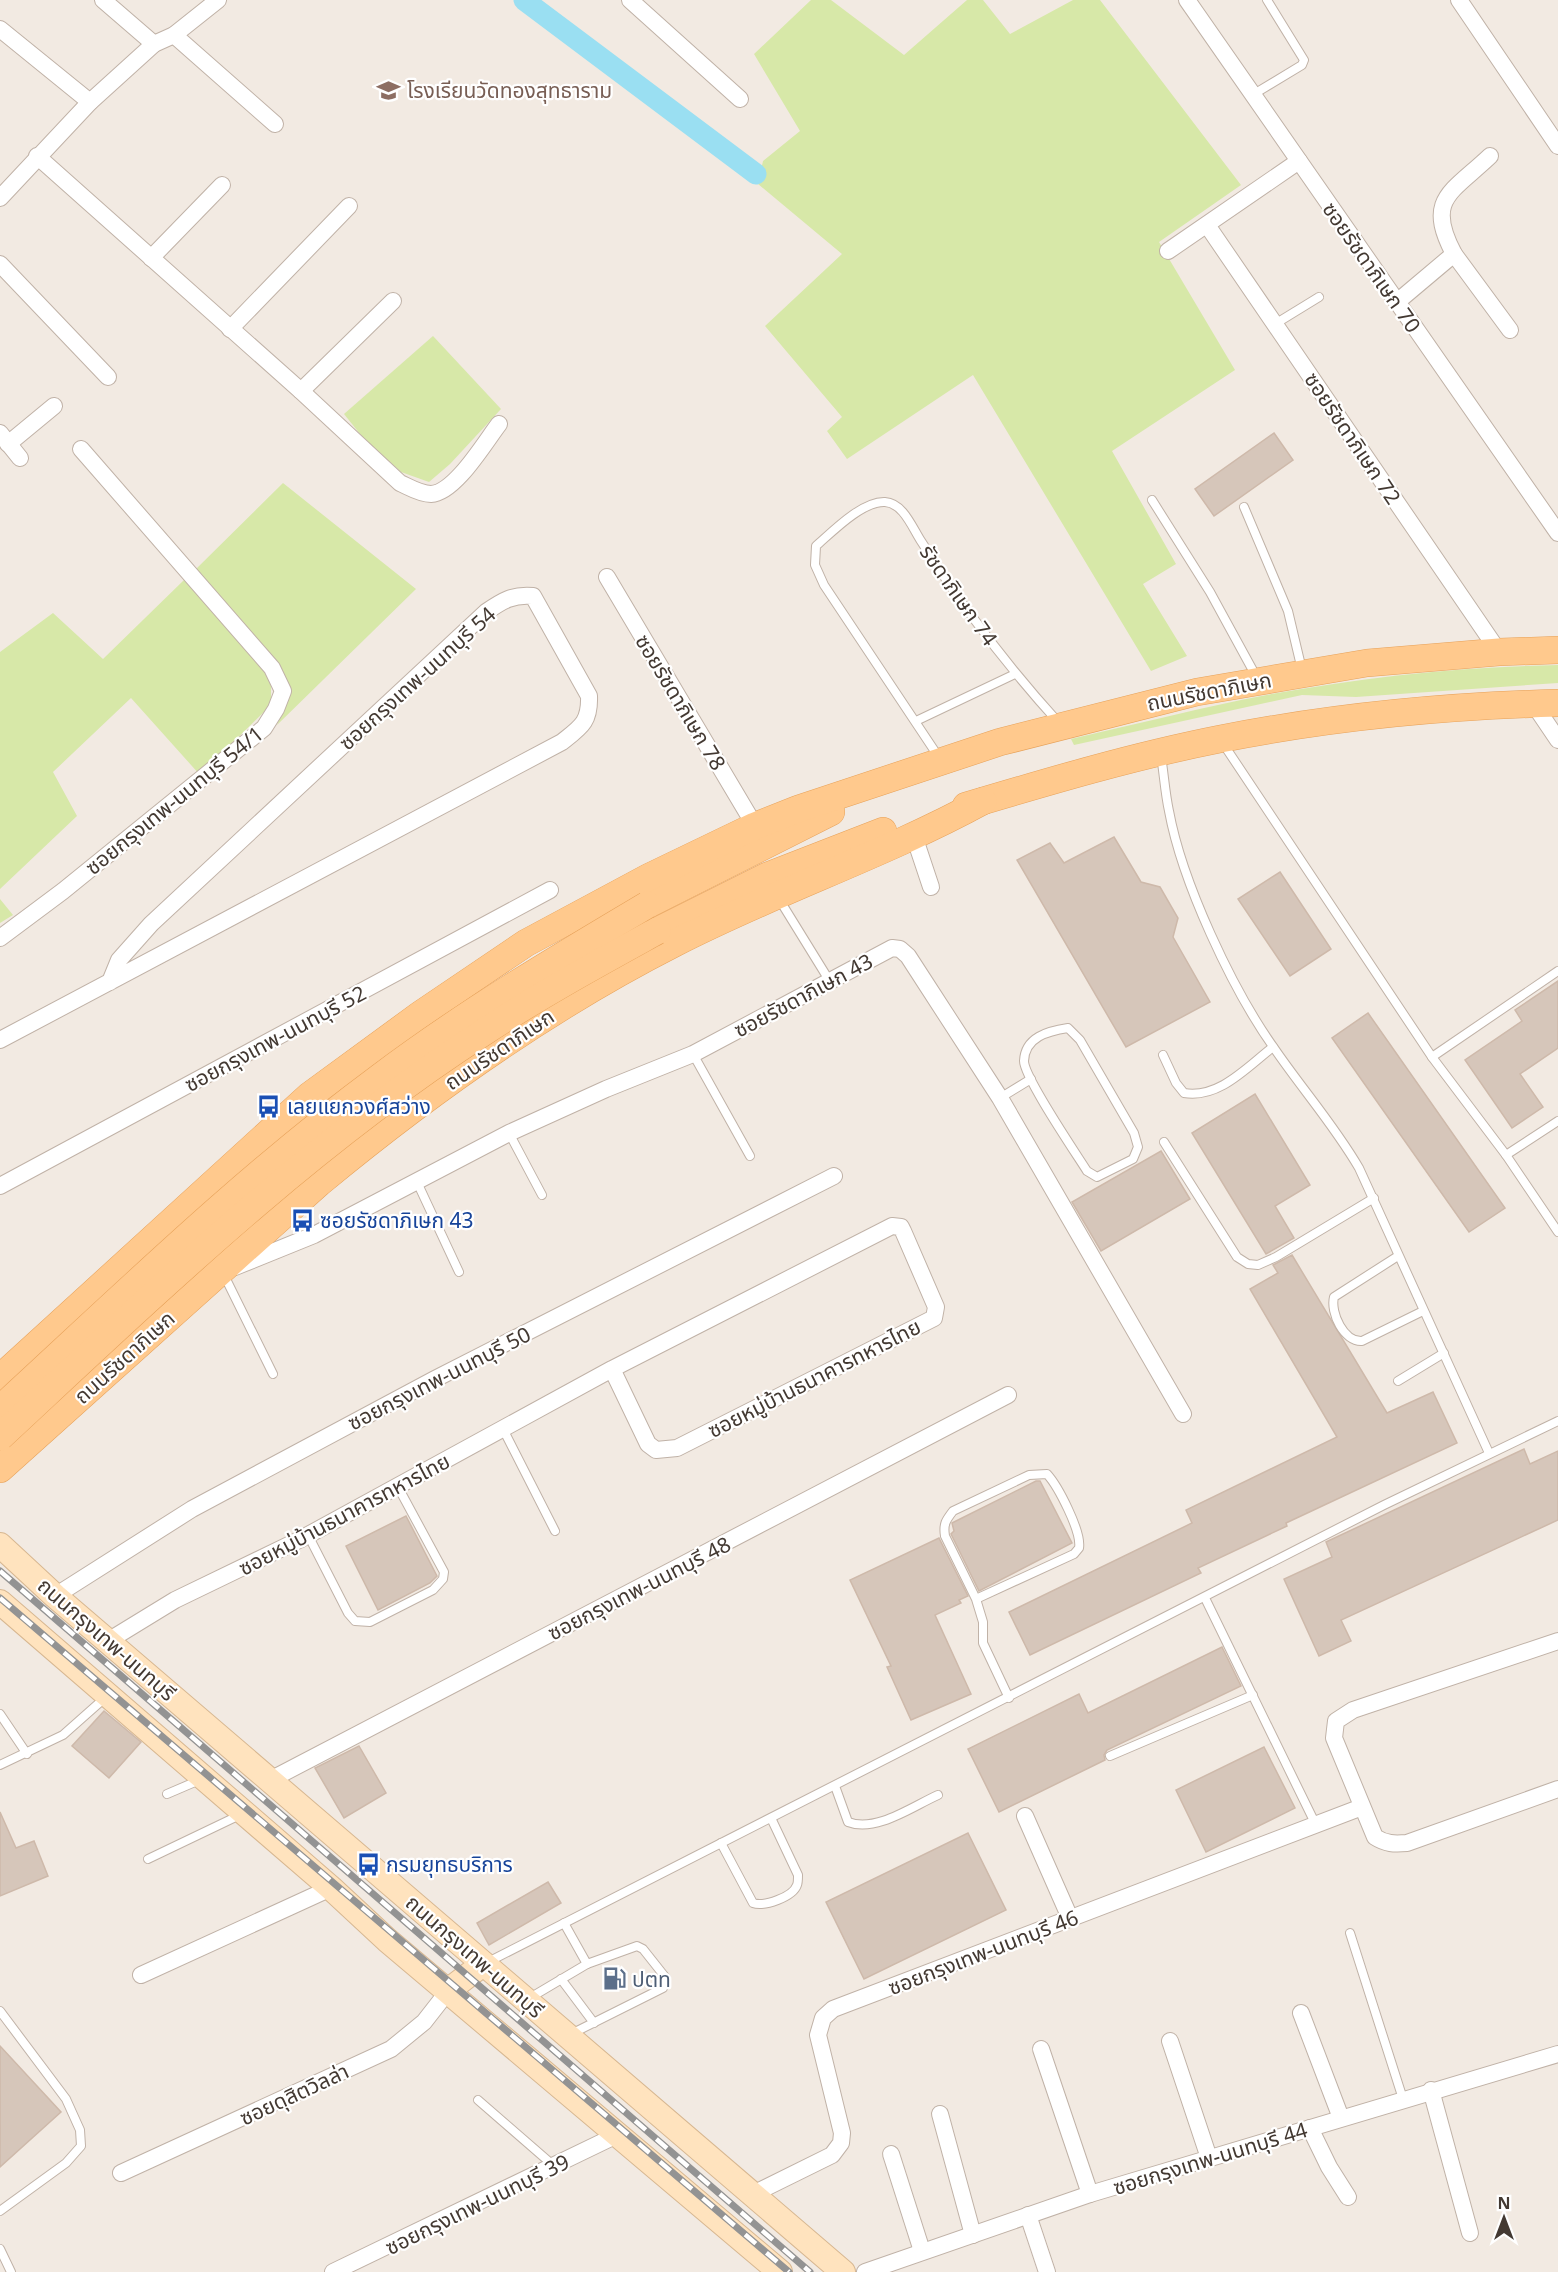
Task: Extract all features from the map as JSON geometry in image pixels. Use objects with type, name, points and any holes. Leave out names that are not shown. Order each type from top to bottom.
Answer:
[{"type":"main road","name":"ถนนรัชดาภิเษก","points":[[0,1378],[309,1096],[421,1014],[526,943],[639,882],[755,826],[942,762],[1061,725],[1136,705],[1258,680],[1377,662],[1499,652],[1558,650]]},
{"type":"main road","name":"ถนนรัชดาภิเษก","points":[[0,1437],[190,1261],[369,1114],[483,1032],[657,931],[813,857],[888,829],[1161,752],[1220,739],[1345,718],[1546,703]]},
{"type":"main road","name":"ถนนรัชดาภิเษก","points":[[0,1409],[201,1224],[325,1119],[379,1077],[492,998],[647,905],[810,824],[871,787]]},
{"type":"main road","name":"ถนนรัชดาภิเษก","points":[[0,1469],[373,1138],[476,1063],[577,999],[674,943],[776,894],[914,836],[983,801]]},
{"type":"main road","points":[[177,1216],[159,1247],[160,1260],[169,1271],[180,1277],[191,1278],[221,1271]]},
{"type":"main road","name":"ถนนกรุงเทพ-นนทบุรี","points":[[0,1545],[55,1596],[843,2272]]},
{"type":"main road","name":"ถนนกรุงเทพ-นนทบุรี","points":[[0,1602],[331,1888],[387,1940],[620,2134],[780,2272]]},
{"type":"main road","points":[[449,1990],[483,1964]]},
{"type":"street","points":[[103,0],[154,44]]},
{"type":"street","points":[[0,198],[90,102],[154,44],[174,35],[218,0]]},
{"type":"street","points":[[630,0],[740,99]]},
{"type":"street","name":"ซอยรัชดาภิเษก 70","points":[[1187,0],[1558,533]]},
{"type":"street","points":[[1459,0],[1558,146]]},
{"type":"street","points":[[0,29],[90,102]]},
{"type":"street","points":[[174,35],[275,124]]},
{"type":"street","points":[[37,156],[301,391],[400,483],[416,491],[432,494],[451,486],[499,424]]},
{"type":"street","points":[[1490,156],[1445,199],[1440,218],[1443,232],[1454,254],[1510,330]]},
{"type":"street","points":[[1168,251],[1299,161]]},
{"type":"street","points":[[151,258],[222,184]]},
{"type":"street","points":[[230,328],[349,206]]},
{"type":"street","name":"ซอยรัชดาภิเษก 72","points":[[1207,225],[1499,652]]},
{"type":"street","points":[[1397,302],[1454,254]]},
{"type":"street","points":[[0,264],[108,377]]},
{"type":"street","points":[[301,391],[393,301]]},
{"type":"street","points":[[20,458],[4,439],[54,406]]},
{"type":"street","name":"ซอยกรุงเทพ-นนทบุรี 54/1","points":[[0,938],[63,891],[264,728],[283,691],[272,668],[81,449]]},
{"type":"street","name":"ซอยรัชดาภิเษก 78","points":[[607,577],[755,826]]},
{"type":"street","name":"ซอยกรุงเทพ-นนทบุรี 54","points":[[0,1040],[110,982],[562,742],[581,728],[590,713],[589,696],[533,596],[519,595],[505,599],[486,612],[151,924],[119,960],[110,982]]},
{"type":"street","points":[[1546,703],[1558,740]]},
{"type":"street","points":[[914,836],[931,887]]},
{"type":"street","name":"ซอยกรุงเทพ-นนทบุรี 52","points":[[0,1186],[550,890]]},
{"type":"street","name":"ซอยรัชดาภิเษก 43","points":[[221,1271],[314,1235],[509,1134],[606,1089],[693,1054],[892,948],[900,949],[908,956],[1000,1098],[1182,1414]]},
{"type":"street","name":"ซอยกรุงเทพ-นนทบุรี 50","points":[[55,1596],[129,1547],[213,1497],[435,1378],[834,1176]]},
{"type":"street","name":"ซอยหมู่บ้านธนาคารทหารไทย","points":[[108,1641],[175,1600],[308,1536],[612,1369],[892,1226],[901,1227],[936,1307],[934,1318],[677,1448],[656,1450],[648,1444],[612,1369]]},
{"type":"street","name":"ซอยกรุงเทพ-นนทบุรี 48","points":[[270,1780],[1008,1395]]},
{"type":"street","points":[[1558,1641],[1353,1710],[1336,1721],[1334,1738],[1375,1837],[1393,1845],[1407,1843],[1558,1789]]},
{"type":"street","name":"ซอยกรุงเทพ-นนทบุรี 46","points":[[753,2194],[832,2155],[842,2143],[842,2133],[818,2035],[823,2018],[833,2009],[1315,1823],[1362,1807]]},
{"type":"street","points":[[1025,1816],[1070,1918]]},
{"type":"street","points":[[141,1975],[331,1888]]},
{"type":"street","name":"ซอยดุสิตวิลล่า","points":[[121,2173],[392,2049],[424,2022],[449,1990]]},
{"type":"street","points":[[1301,2013],[1341,2118]]},
{"type":"street","points":[[1170,2041],[1209,2158]]},
{"type":"street","points":[[1041,2049],[1090,2194]]},
{"type":"street","name":"ซอยกรุงเทพ-นนทบุรี 44","points":[[865,2272],[1090,2194],[1431,2090],[1558,2054]]},
{"type":"street","points":[[1431,2090],[1470,2233]]},
{"type":"street","points":[[940,2114],[973,2235]]},
{"type":"street","points":[[1310,2128],[1329,2167],[1348,2197]]},
{"type":"street","name":"ซอยกรุงเทพ-นนทบุรี 39","points":[[333,2272],[620,2134]]},
{"type":"street","points":[[891,2154],[922,2251]]},
{"type":"street","points":[[1028,2215],[1047,2272]]},
{"type":"lane","points":[[1254,94],[1302,65],[1304,60],[1267,0]]},
{"type":"lane","points":[[1275,324],[1319,297]]},
{"type":"lane","points":[[1152,500],[1210,592],[1258,680]]},
{"type":"lane","name":"รัชดาภิเษก 74","points":[[942,762],[824,585],[815,565],[816,546],[846,520],[872,505],[886,502],[901,509],[927,551],[1015,674],[1061,725]]},
{"type":"lane","points":[[1244,507],[1288,611],[1303,673]]},
{"type":"lane","points":[[916,721],[1015,674]]},
{"type":"lane","points":[[1220,739],[1432,1057],[1506,1155],[1558,1232]]},
{"type":"lane","points":[[1161,752],[1169,811],[1191,883],[1224,963],[1273,1047],[1337,1131],[1374,1197],[1398,1256],[1489,1453]]},
{"type":"lane","points":[[776,894],[829,980]]},
{"type":"lane","points":[[1432,1057],[1558,971]]},
{"type":"lane","points":[[1068,1028],[1080,1040],[1134,1132],[1138,1148],[1133,1159],[1097,1177],[1087,1171],[1031,1079],[1024,1062],[1029,1044],[1047,1031],[1068,1028]]},
{"type":"lane","points":[[1163,1055],[1176,1083],[1184,1093],[1200,1095],[1219,1088],[1273,1047]]},
{"type":"lane","points":[[693,1054],[750,1156]]},
{"type":"lane","points":[[1000,1098],[1031,1079]]},
{"type":"lane","points":[[1506,1155],[1558,1121]]},
{"type":"lane","points":[[509,1134],[542,1195]]},
{"type":"lane","points":[[1164,1142],[1237,1257],[1248,1264],[1258,1265],[1276,1257],[1374,1197]]},
{"type":"lane","points":[[417,1182],[459,1272]]},
{"type":"lane","points":[[1398,1256],[1334,1297],[1332,1305],[1335,1313],[1349,1339],[1354,1342],[1362,1341],[1423,1311]]},
{"type":"lane","points":[[221,1271],[273,1374]]},
{"type":"lane","points":[[1398,1381],[1444,1353]]},
{"type":"lane","points":[[483,1964],[1489,1453],[1558,1421]]},
{"type":"lane","points":[[503,1429],[555,1531]]},
{"type":"lane","points":[[976,1599],[1074,1554],[1079,1548],[1080,1538],[1074,1524],[1053,1480],[1047,1474],[1029,1475],[953,1511],[945,1521],[945,1536],[976,1599],[983,1622],[983,1643],[1009,1698]]},
{"type":"lane","points":[[308,1536],[348,1613],[355,1621],[370,1622],[433,1590],[443,1579],[444,1572],[398,1487]]},
{"type":"lane","points":[[1205,1598],[1315,1823]]},
{"type":"lane","points":[[0,1765],[63,1735],[108,1695]]},
{"type":"lane","points":[[1110,1756],[1253,1695]]},
{"type":"lane","points":[[0,1714],[27,1754]]},
{"type":"lane","points":[[167,1794],[203,1779]]},
{"type":"lane","points":[[835,1786],[848,1822],[858,1826],[871,1825],[938,1795]]},
{"type":"lane","points":[[148,1860],[242,1813]]},
{"type":"lane","points":[[721,1843],[753,1903],[768,1905],[795,1889],[798,1882],[798,1875],[771,1818]]},
{"type":"lane","points":[[564,1923],[587,1964]]},
{"type":"lane","points":[[1350,1933],[1403,2099]]},
{"type":"lane","points":[[526,2000],[587,1964],[637,1946],[643,1949],[666,1978],[663,1989],[568,2036]]},
{"type":"lane","points":[[561,1979],[594,2023]]},
{"type":"lane","points":[[0,2010],[66,2099],[80,2130],[81,2146],[66,2163],[0,2211]]},
{"type":"lane","points":[[478,2100],[554,2166]]},
{"type":"lane","points":[[0,2248],[11,2272]]},
{"type":"green space","points":[[811,0],[831,0],[904,55],[967,0],[983,0],[1010,34],[1073,0],[1100,0],[1241,185],[1159,242],[1235,370],[1112,451],[1176,564],[1143,584],[1187,656],[1151,671],[973,375],[847,459],[827,431],[842,417],[765,326],[842,254],[758,184],[763,161],[800,131],[754,54]]},
{"type":"green space","points":[[433,336],[501,409],[450,464],[429,482],[401,472],[364,439],[344,414]]},
{"type":"green space","points":[[283,483],[416,589],[277,725],[291,694],[277,661],[196,569]]},
{"type":"green space","points":[[184,580],[263,666],[271,686],[271,705],[200,775],[131,698],[53,772],[77,816],[0,889],[0,652],[53,613],[103,659]]},
{"type":"green space","points":[[1558,665],[1558,683],[1356,697],[1302,695],[1074,745],[1071,739],[1241,700],[1319,686],[1439,671]]},
{"type":"green space","points":[[0,899],[13,915],[0,923]]},
{"type":"building","points":[[1274,433],[1293,460],[1214,516],[1195,489]]},
{"type":"building","points":[[1114,837],[1141,882],[1160,887],[1178,918],[1173,937],[1210,1002],[1126,1047],[1017,860],[1050,843],[1064,863]]},
{"type":"building","points":[[1280,872],[1331,949],[1290,976],[1238,899]]},
{"type":"building","points":[[1558,981],[1558,1048],[1520,1074],[1543,1107],[1512,1128],[1465,1060],[1522,1021],[1515,1010]]},
{"type":"building","points":[[1368,1013],[1505,1208],[1469,1232],[1332,1038]]},
{"type":"building","points":[[1255,1094],[1310,1185],[1275,1206],[1294,1238],[1266,1254],[1192,1133]]},
{"type":"building","points":[[1161,1151],[1190,1199],[1101,1251],[1072,1202]]},
{"type":"building","points":[[1292,1255],[1387,1413],[1433,1392],[1457,1443],[1286,1523],[1287,1526],[1198,1568],[1201,1573],[1030,1655],[1009,1612],[1192,1523],[1186,1510],[1337,1437],[1250,1289],[1278,1273],[1273,1265]]},
{"type":"building","points":[[1524,1449],[1530,1464],[1558,1451],[1558,1520],[1341,1620],[1351,1641],[1319,1656],[1284,1579],[1332,1557],[1326,1542]]},
{"type":"building","points":[[1040,1481],[1072,1543],[979,1591],[951,1534],[954,1531],[952,1523]]},
{"type":"building","points":[[406,1516],[437,1576],[430,1583],[378,1610],[346,1546]]},
{"type":"building","points":[[939,1538],[968,1596],[959,1600],[961,1603],[935,1615],[971,1694],[911,1720],[887,1667],[891,1666],[850,1580]]},
{"type":"building","points":[[1222,1647],[1241,1686],[1107,1750],[1104,1755],[1105,1760],[999,1812],[968,1749],[1079,1694],[1088,1713]]},
{"type":"building","points":[[104,1711],[141,1742],[109,1778],[72,1746]]},
{"type":"building","points":[[359,1746],[386,1793],[344,1818],[315,1768]]},
{"type":"building","points":[[1264,1747],[1295,1808],[1206,1852],[1176,1790]]},
{"type":"building","points":[[0,1812],[16,1848],[34,1841],[48,1876],[0,1896]]},
{"type":"building","points":[[968,1833],[1006,1910],[864,1979],[826,1902]]},
{"type":"building","points":[[548,1882],[561,1903],[489,1945],[477,1923]]},
{"type":"building","points":[[0,2046],[61,2112],[0,2167]]},
{"type":"waterway","points":[[524,0],[756,174]]},
{"type":"railway","points":[[0,1571],[810,2272]]},
{"type":"railway","points":[[0,1598],[789,2272]]},
{"type":"place","name":"โรงเรียนวัดทองสุทธาราม","points":[[389,90]]},
{"type":"place","name":"เลยแยกวงศ์สว่าง","points":[[269,1106]]},
{"type":"place","name":"ซอยรัชดาภิเษก 43","points":[[302,1220]]},
{"type":"place","name":"กรมยุทธบริการ","points":[[368,1864]]},
{"type":"place","name":"ปตท","points":[[614,1979]]}]
